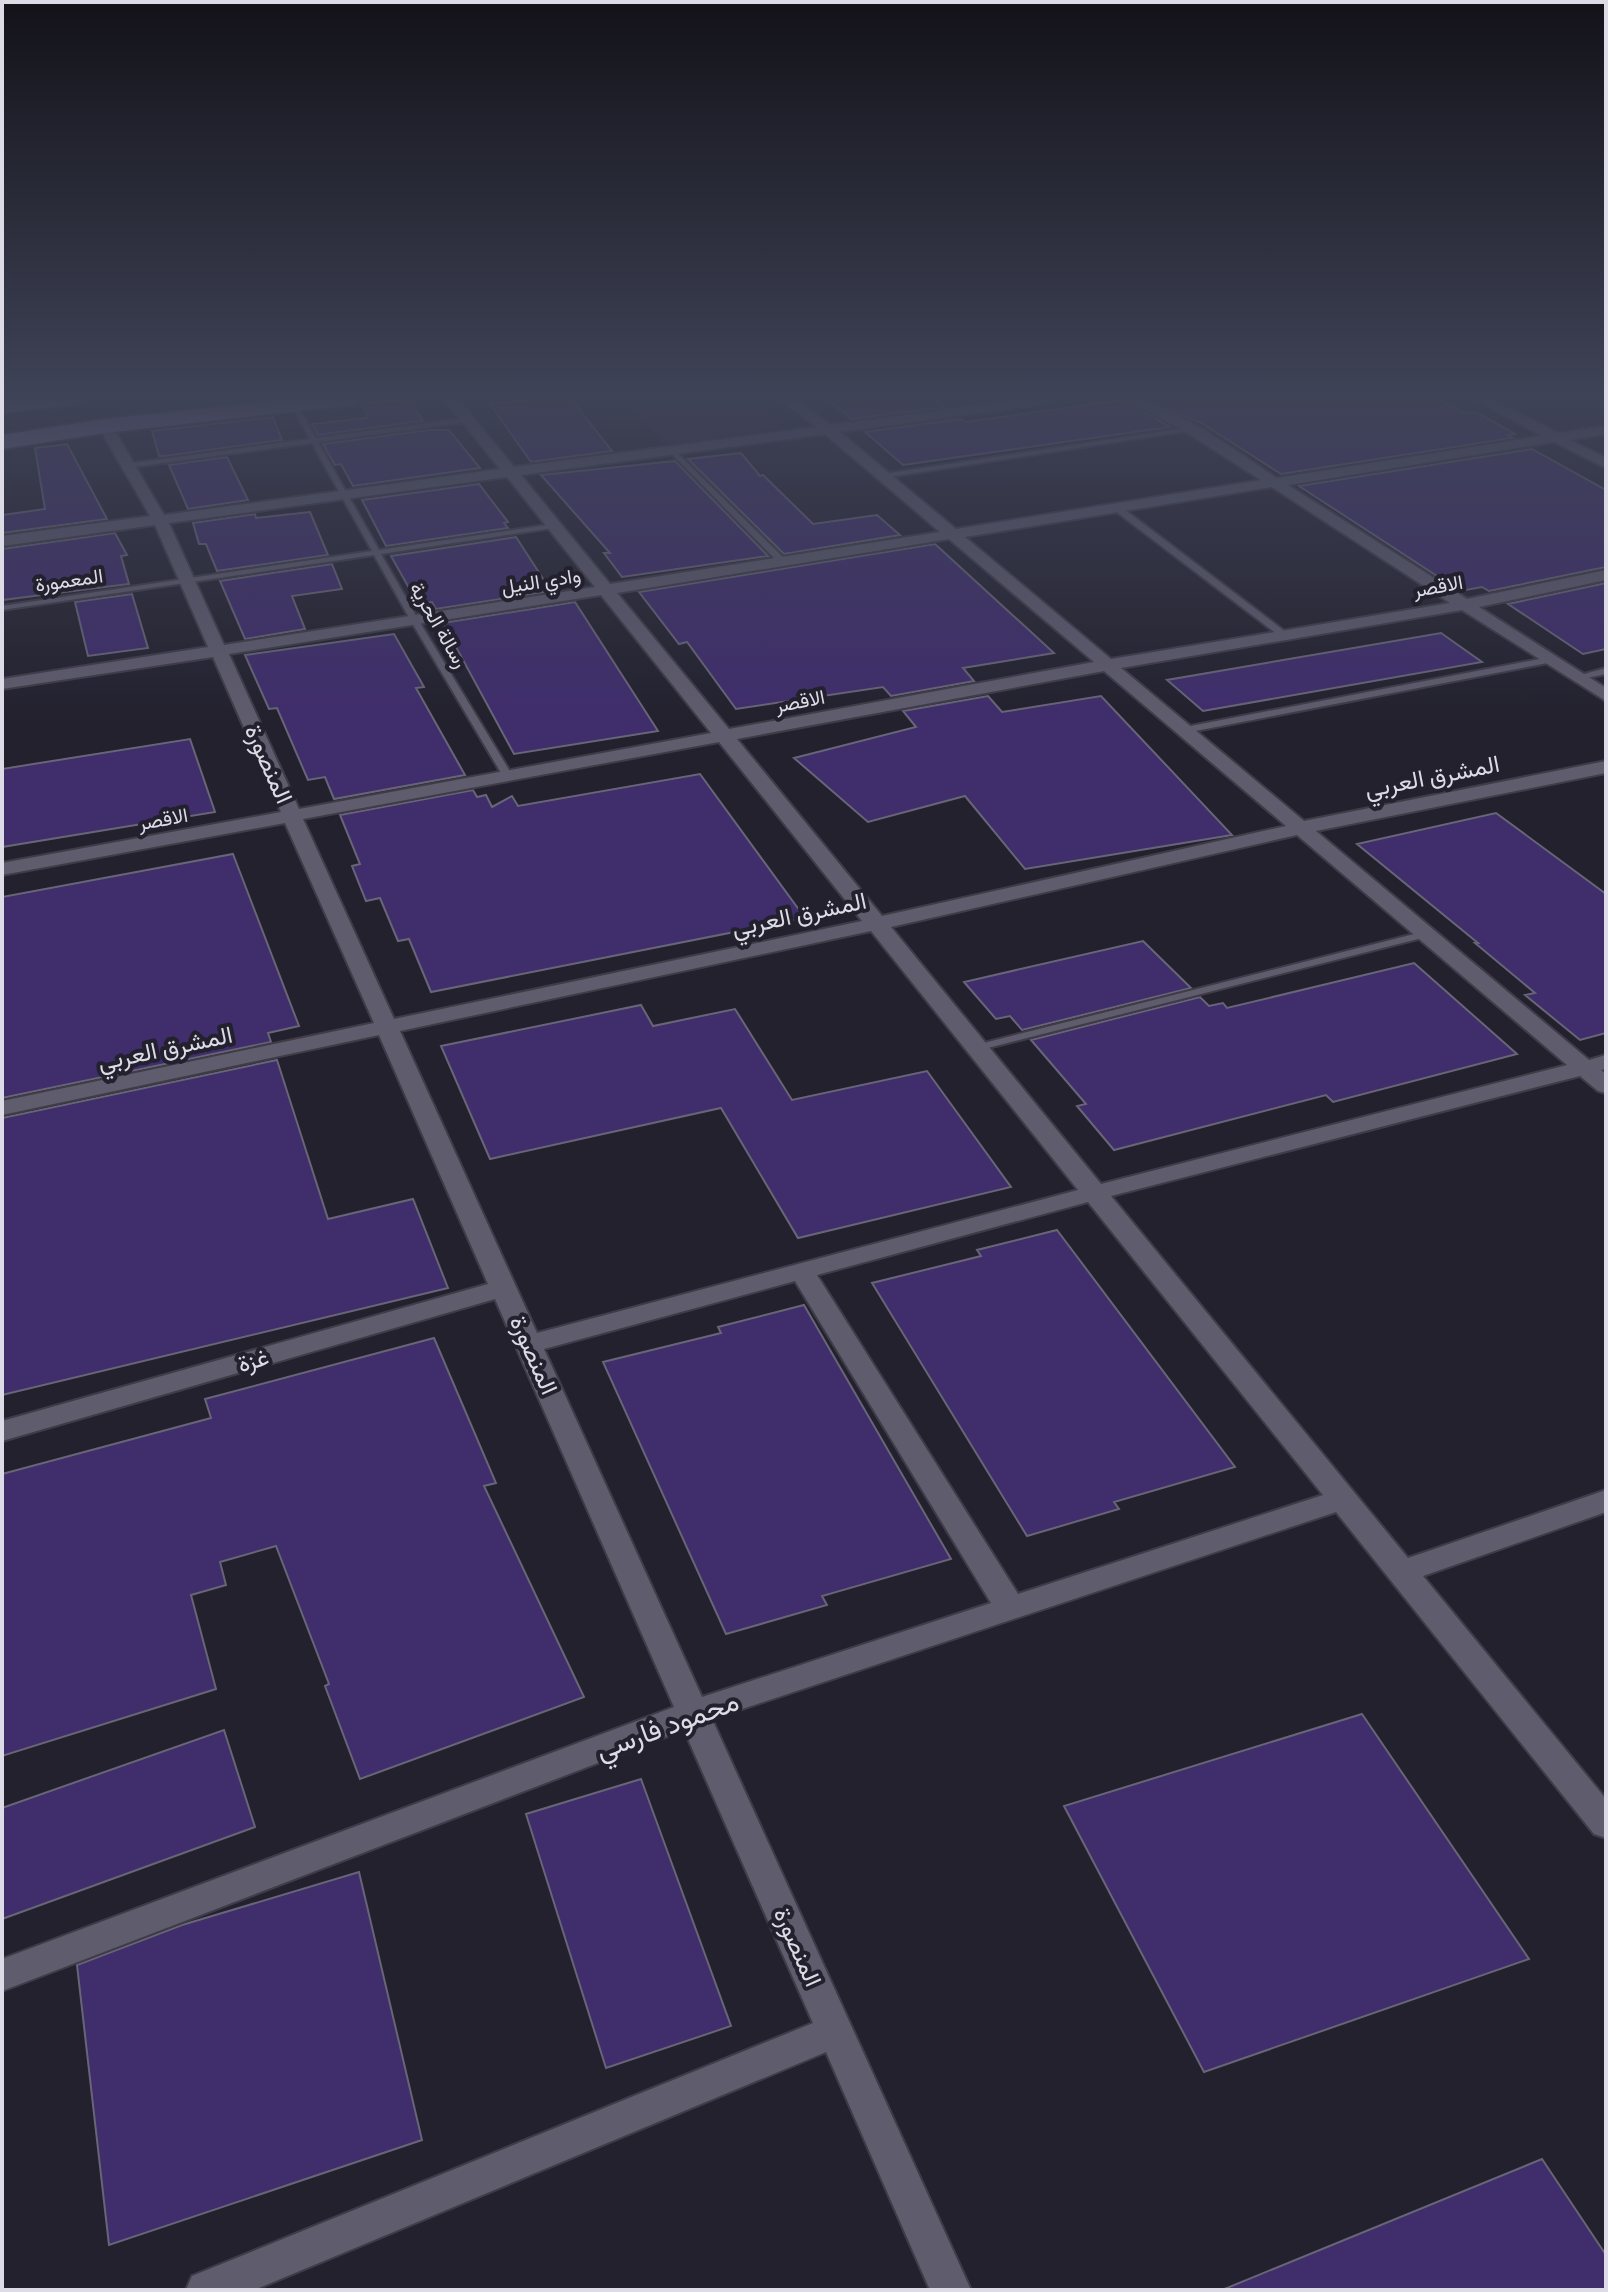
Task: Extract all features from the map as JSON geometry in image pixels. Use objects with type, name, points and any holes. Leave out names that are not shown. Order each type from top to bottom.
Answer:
[{"type":"street","name":"المنصورة","points":[[151,506],[219,651],[951,2290]]},
{"type":"street","points":[[2,541],[264,506]]},
{"type":"street","points":[[537,506],[1606,1824]]},
{"type":"street","points":[[919,506],[1426,934],[1595,1065],[1606,1086]]},
{"type":"street","name":"وادي النيل","points":[[2,684],[784,563],[1129,506]]},
{"type":"street","points":[[1311,506],[1606,696]]},
{"type":"street","name":"الاقصر","points":[[2,869],[293,818],[1108,665],[1464,605],[1606,575]]},
{"type":"street","name":"المشرق العربي","points":[[2,1108],[876,924],[1301,828],[1606,767]]},
{"type":"street","points":[[528,1344],[1094,1193],[1595,1065]]},
{"type":"street","points":[[802,1271],[1011,1609]]},
{"type":"street","name":"غزة","points":[[2,1431],[504,1288]]},
{"type":"street","name":"محمود فارسي","points":[[2,1975],[693,1713],[1341,1500]]},
{"type":"street","points":[[1401,1572],[1606,1501]]},
{"type":"street","points":[[206,2290],[835,2031]]},
{"type":"lane","name":"رسالة الحرية","points":[[352,506],[415,621],[509,778]]},
{"type":"lane","points":[[727,506],[784,563]]},
{"type":"lane","points":[[1117,508],[1284,635]]},
{"type":"lane","name":"المعمورة","points":[[2,608],[553,526]]},
{"type":"lane","points":[[1185,730],[1550,660]]},
{"type":"lane","points":[[1577,677],[1606,671]]},
{"type":"lane","points":[[976,1048],[1426,934]]},
{"type":"building","points":[[45,506],[100,506],[107,519],[2,533],[2,515],[45,509]]},
{"type":"building","points":[[365,506],[496,506],[508,522],[504,523],[508,528],[386,546]]},
{"type":"building","points":[[568,506],[719,506],[768,556],[622,577],[604,553],[610,553]]},
{"type":"building","points":[[735,506],[795,506],[813,524],[877,515],[900,535],[784,554]]},
{"type":"building","points":[[1330,506],[1606,506],[1606,567],[1489,591],[1482,587],[1460,591]]},
{"type":"building","points":[[310,512],[328,555],[217,571],[206,544],[199,544],[193,523],[255,514],[256,518]]},
{"type":"building","points":[[115,533],[127,555],[121,556],[129,584],[2,600],[2,549]]},
{"type":"building","points":[[516,537],[551,591],[436,609],[432,602],[418,604],[391,556]]},
{"type":"building","points":[[935,544],[1054,653],[963,668],[974,681],[891,696],[883,687],[736,709],[687,642],[679,644],[639,592]]},
{"type":"building","points":[[332,564],[342,589],[292,596],[305,629],[245,639],[220,581]]},
{"type":"building","points":[[1606,583],[1606,649],[1583,654],[1508,604]]},
{"type":"building","points":[[132,594],[148,648],[88,656],[75,602]]},
{"type":"building","points":[[575,602],[658,731],[514,754],[443,623]]},
{"type":"building","points":[[1441,633],[1482,662],[1203,711],[1167,680]]},
{"type":"building","points":[[394,634],[424,687],[416,688],[465,775],[334,799],[325,777],[308,780],[277,708],[269,709],[245,655]]},
{"type":"building","points":[[988,696],[1002,712],[1101,696],[1232,835],[1025,869],[965,796],[868,822],[794,758],[916,727],[903,711]]},
{"type":"building","points":[[190,739],[215,812],[2,847],[2,769]]},
{"type":"building","points":[[700,774],[805,918],[431,992],[409,939],[398,941],[380,898],[366,901],[352,866],[360,864],[340,815],[473,790],[477,797],[486,795],[492,807],[512,796],[518,806]]},
{"type":"building","points":[[1496,813],[1606,894],[1606,1033],[1580,1040],[1525,995],[1535,993],[1357,844]]},
{"type":"building","points":[[233,854],[299,1026],[268,1033],[271,1042],[2,1098],[2,897]]},
{"type":"building","points":[[1143,941],[1191,988],[1022,1030],[1010,1016],[996,1019],[964,982]]},
{"type":"building","points":[[1414,963],[1517,1054],[1333,1102],[1326,1095],[1114,1150],[1077,1106],[1086,1104],[1031,1040],[1200,997],[1209,1006],[1223,1003],[1227,1008]]},
{"type":"building","points":[[641,1005],[653,1026],[735,1009],[792,1100],[927,1071],[1011,1187],[798,1238],[721,1108],[490,1159],[441,1046]]},
{"type":"building","points":[[277,1060],[328,1219],[413,1199],[448,1288],[2,1395],[2,1118]]},
{"type":"building","points":[[1057,1230],[1235,1467],[1114,1502],[1119,1509],[1027,1536],[872,1283],[981,1256],[977,1250]]},
{"type":"building","points":[[804,1305],[951,1559],[822,1596],[827,1605],[726,1634],[603,1362],[721,1333],[718,1327]]},
{"type":"building","points":[[434,1338],[496,1483],[484,1486],[584,1697],[360,1779],[325,1686],[329,1684],[276,1546],[220,1562],[226,1585],[191,1595],[216,1689],[2,1756],[2,1474],[211,1418],[205,1399]]},
{"type":"building","points":[[1362,1714],[1529,1959],[1204,2072],[1064,1806]]},
{"type":"building","points":[[224,1730],[255,1827],[2,1919],[2,1808]]},
{"type":"building","points":[[641,1779],[731,2026],[606,2068],[526,1814]]},
{"type":"building","points":[[359,1872],[422,2140],[109,2245],[77,1965],[182,1925]]},
{"type":"building","points":[[1542,2159],[1606,2255],[1606,2290],[1222,2290]]}]
